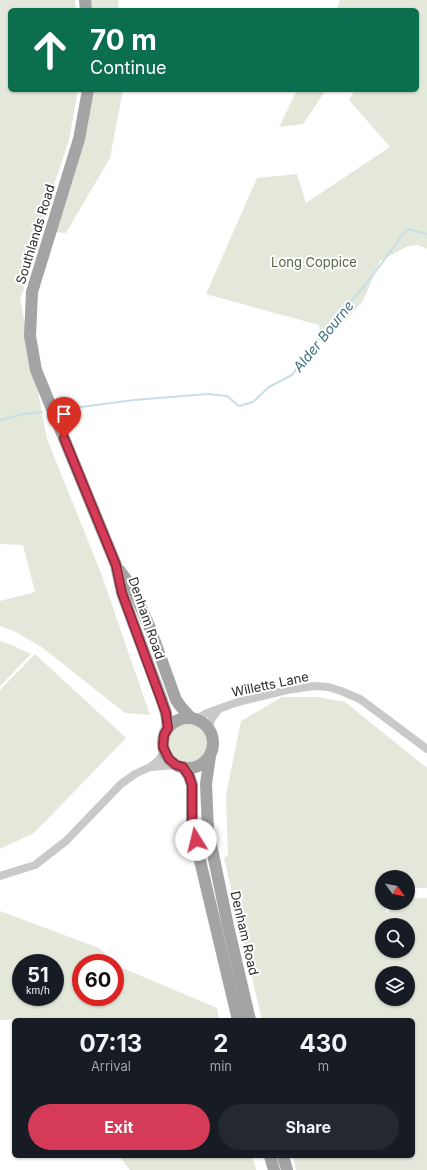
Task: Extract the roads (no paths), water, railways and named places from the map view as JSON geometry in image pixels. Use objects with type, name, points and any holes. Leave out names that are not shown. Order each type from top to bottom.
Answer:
[{"type":"main road","name":"Southlands Road","points":[[88,92],[79,139],[32,292],[30,336],[36,370],[116,565]]},
{"type":"main road","name":"Denham Road","points":[[116,565],[132,587],[150,628],[176,700],[193,718]]},
{"type":"main road","name":"Denham Road","points":[[116,565],[122,593],[166,713],[168,728]]},
{"type":"main road","points":[[184,718],[193,718],[203,722],[212,734],[213,742],[210,756],[205,762],[190,768],[179,766],[169,759],[163,742],[164,735],[172,723],[184,718]]},
{"type":"main road","name":"Denham Road","points":[[210,756],[206,784],[208,830],[250,1018]]},
{"type":"main road","name":"Denham Road","points":[[179,766],[189,776],[192,785],[192,827],[238,1018]]},
{"type":"main road","points":[[271,1158],[274,1170]]},
{"type":"main road","points":[[284,1158],[287,1170]]},
{"type":"street","name":"Willetts Lane","points":[[193,718],[238,702],[287,690],[314,686],[328,687],[360,699],[427,749]]},
{"type":"street","name":"Willetts Lane","points":[[208,728],[212,718],[219,709]]},
{"type":"street","points":[[0,876],[35,865],[66,841],[121,784],[135,774],[150,767],[162,757],[165,751]]},
{"type":"street","points":[[150,767],[179,766]]},
{"type":"waterway","name":"Alder Bourne","points":[[58,410],[134,400],[208,394],[227,396],[239,406],[253,402],[269,387],[292,375],[310,349],[367,283],[407,229],[427,234]]},
{"type":"waterway","name":"Alder Bourne","points":[[0,420],[24,414],[42,412]]},
{"type":"park label","name":"Long Coppice","points":[[314,262]]}]
